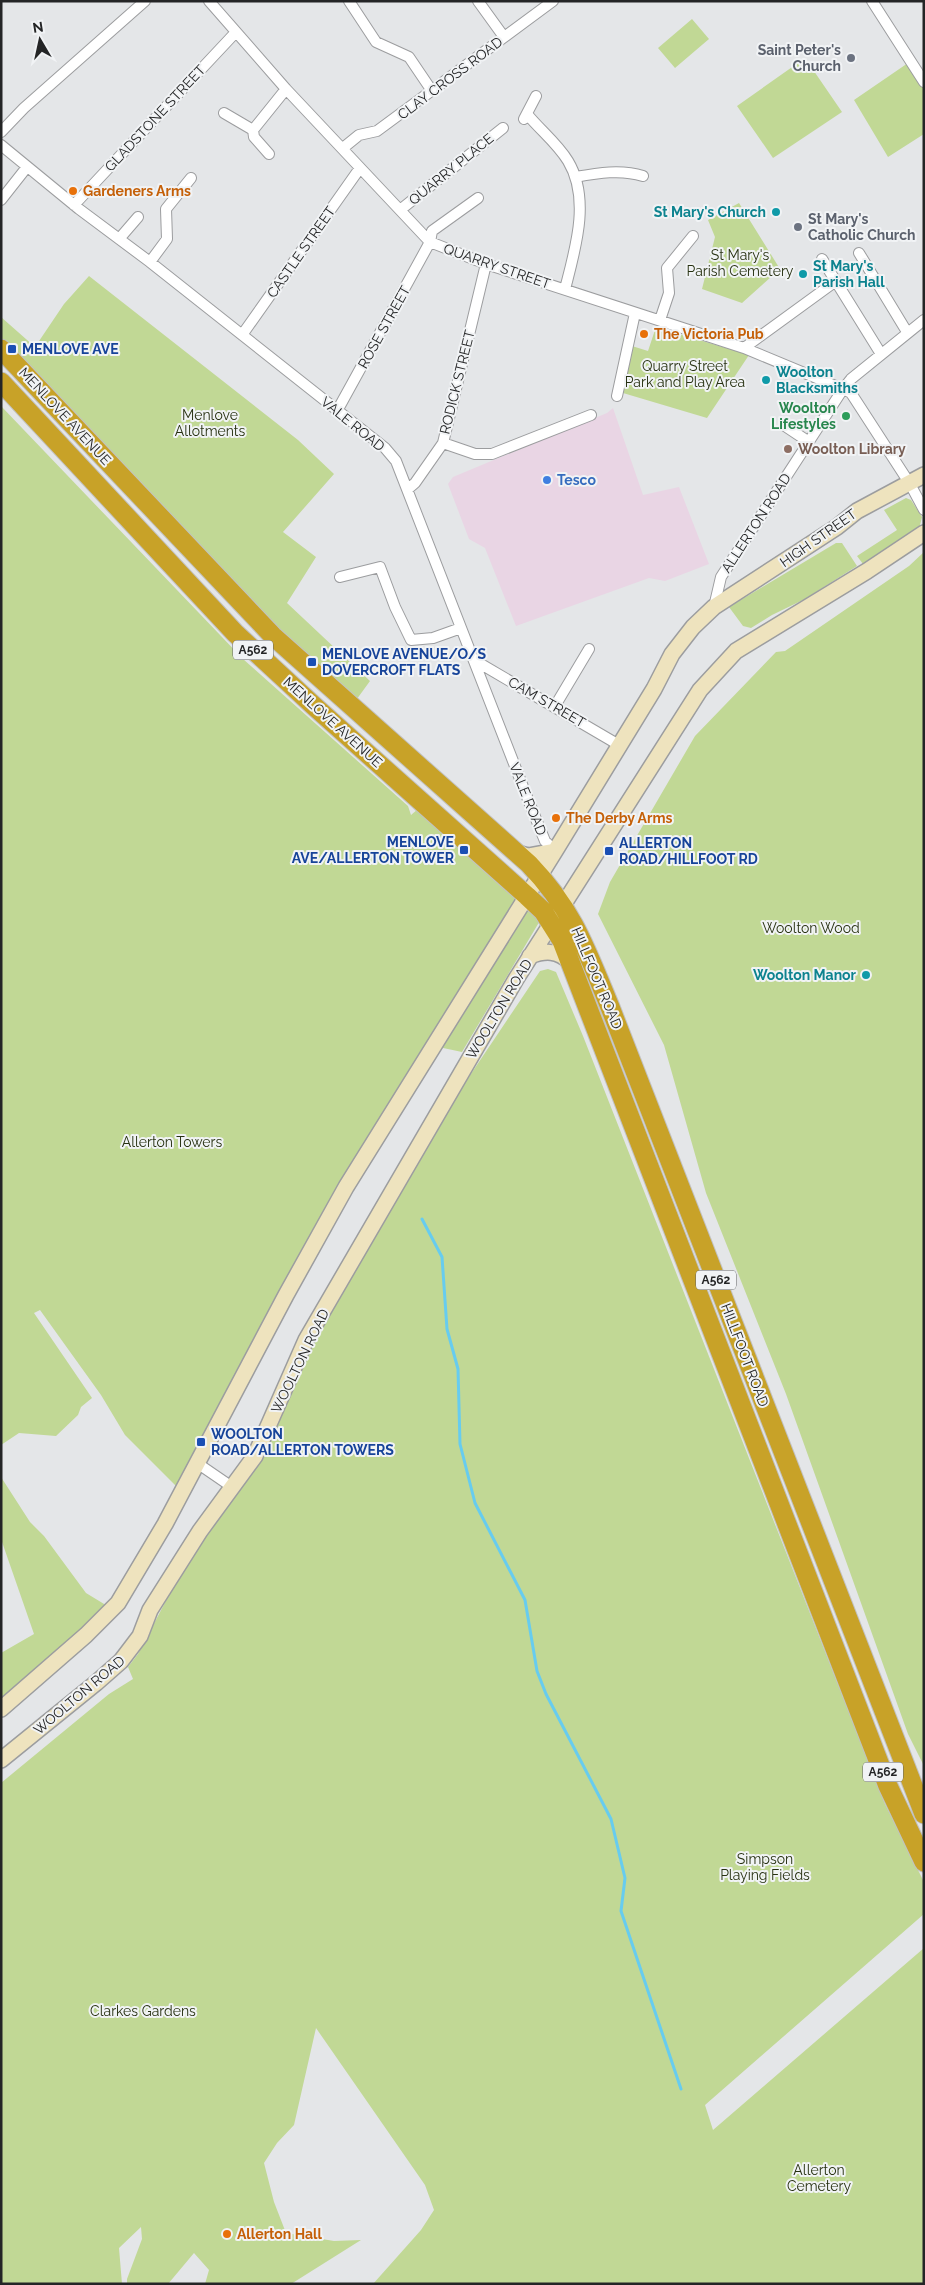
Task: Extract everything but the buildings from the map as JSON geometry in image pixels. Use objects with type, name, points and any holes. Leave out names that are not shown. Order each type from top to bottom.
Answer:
[{"type":"highway","name":"MENLOVE AVENUE","points":[[1,349],[273,636],[540,875]]},
{"type":"highway","name":"MENLOVE AVENUE","points":[[1,382],[235,633],[527,896],[551,922]]},
{"type":"highway","name":"HILLFOOT ROAD","points":[[540,875],[562,903],[577,927],[610,1007],[924,1814]]},
{"type":"highway","name":"HILLFOOT ROAD","points":[[551,922],[562,941],[888,1786],[924,1862]]},
{"type":"main road","name":"HIGH STREET","points":[[714,606],[837,527],[857,511],[924,475]]},
{"type":"main road","points":[[562,903],[607,838],[700,690],[736,651],[867,571],[924,533]]},
{"type":"main road","points":[[1,1709],[86,1636],[118,1603],[153,1545],[286,1295],[346,1187],[555,851],[654,689],[672,654],[693,627],[714,606]]},
{"type":"main road","points":[[517,853],[528,856],[555,851]]},
{"type":"main road","name":"WOOLTON ROAD","points":[[4,1752],[122,1661],[140,1636],[150,1610],[200,1531],[255,1456],[306,1340],[562,903]]},
{"type":"main road","points":[[530,956],[541,952],[553,952],[570,962]]},
{"type":"street","points":[[1,132],[24,108],[145,1]]},
{"type":"street","name":"QUARRY STREET","points":[[209,1],[286,89],[430,242],[486,264],[744,348],[844,389]]},
{"type":"street","points":[[349,1],[376,42],[409,56],[432,90]]},
{"type":"street","points":[[478,1],[504,37]]},
{"type":"street","name":"CLAY CROSS ROAD","points":[[343,148],[359,135],[377,131],[553,1]]},
{"type":"street","points":[[872,1],[924,82]]},
{"type":"street","name":"GLADSTONE STREET","points":[[74,205],[236,32]]},
{"type":"street","points":[[269,154],[254,137],[253,130],[286,89]]},
{"type":"street","points":[[536,96],[525,117],[560,149],[576,177],[579,233],[565,289]]},
{"type":"street","points":[[224,114],[253,130]]},
{"type":"street","name":"QUARRY PLACE","points":[[400,210],[503,128]]},
{"type":"street","name":"VALE ROAD","points":[[1,145],[74,205],[150,262],[337,412],[385,448],[396,460],[545,841],[555,851]]},
{"type":"street","points":[[1,200],[27,167]]},
{"type":"street","name":"CASTLE STREET","points":[[242,336],[360,168]]},
{"type":"street","points":[[576,177],[606,172],[637,171]]},
{"type":"street","points":[[150,262],[167,238],[166,209],[191,178]]},
{"type":"street","name":"ROSE STREET","points":[[337,412],[430,242],[432,231],[478,198]]},
{"type":"street","points":[[119,239],[138,217]]},
{"type":"street","points":[[660,320],[669,293],[667,268],[693,236]]},
{"type":"street","points":[[860,253],[907,332]]},
{"type":"street","points":[[822,259],[881,354]]},
{"type":"street","name":"RODICK STREET","points":[[408,489],[415,483],[442,443],[486,264]]},
{"type":"street","points":[[744,348],[836,281]]},
{"type":"street","points":[[617,396],[636,313]]},
{"type":"street","name":"ALLERTON ROAD","points":[[714,606],[721,577],[851,379],[924,320]]},
{"type":"street","points":[[844,389],[851,393],[910,484],[924,510]]},
{"type":"street","points":[[442,443],[475,454],[492,454],[591,415]]},
{"type":"street","points":[[785,426],[809,442]]},
{"type":"street","points":[[340,577],[380,567],[395,607],[411,640],[433,638],[461,628]]},
{"type":"street","points":[[555,706],[589,649]]},
{"type":"street","name":"CAM STREET","points":[[474,660],[619,745]]},
{"type":"street","points":[[197,1463],[232,1487]]},
{"type":"shaded area","points":[[613,408],[643,495],[679,487],[709,564],[665,581],[649,578],[516,626],[485,548],[469,539],[448,484],[453,477],[607,413]]},
{"type":"green space","points":[[692,19],[709,39],[675,68],[658,48]]},
{"type":"green space","points":[[805,58],[842,112],[773,158],[737,106]]},
{"type":"green space","points":[[908,63],[924,88],[924,134],[888,157],[854,100]]},
{"type":"green space","name":"St Mary's Parish Cemetery","points":[[739,203],[780,269],[742,303],[702,289],[715,237],[708,220]]},
{"type":"green space","name":"Menlove Allotments","points":[[89,276],[298,440],[334,474],[283,532],[316,557],[287,603],[370,681],[354,703],[251,603],[1,344],[1,317],[35,347],[64,304]]},
{"type":"green space","name":"Quarry Street Park and Play Area","points":[[656,327],[749,355],[707,418],[623,393],[632,346],[648,351]]},
{"type":"green space","name":"Allerton Towers","points":[[1,406],[243,659],[408,806],[411,815],[418,809],[541,919],[462,1052],[429,1045],[180,1490],[125,1435],[101,1395],[40,1310],[34,1313],[92,1398],[81,1407],[78,1415],[56,1436],[19,1433],[1,1445]]},
{"type":"green space","points":[[906,498],[911,500],[922,517],[919,529],[863,564],[857,556],[897,530],[884,510]]},
{"type":"green space","points":[[836,543],[842,543],[857,566],[805,599],[772,615],[751,628],[743,626],[729,607]]},
{"type":"green space","name":"Woolton Wood","points":[[924,552],[924,1766],[908,1734],[786,1394],[706,1193],[664,1045],[598,914],[610,882],[695,736],[776,652],[785,651],[909,566]]},
{"type":"green space","points":[[548,969],[556,972],[583,1036],[885,1804],[924,1882],[924,1914],[705,2105],[713,2130],[924,1948],[924,2284],[373,2284],[421,2230],[434,2210],[425,2185],[316,2028],[294,2125],[277,2143],[264,2163],[274,2202],[286,2233],[334,2241],[361,2240],[291,2284],[205,2284],[209,2270],[194,2253],[168,2284],[127,2284],[127,2279],[142,2239],[141,2227],[119,2248],[122,2284],[1,2284],[1,1783],[109,1694],[133,1679],[128,1667],[138,1654],[201,1534],[257,1459],[308,1345],[440,1120],[540,971]]},
{"type":"green space","points":[[1,1477],[30,1522],[44,1536],[86,1593],[109,1607],[1,1702],[1,1653],[34,1634],[1,1539]]},
{"type":"waterway","points":[[422,1219],[442,1257],[447,1329],[458,1369],[460,1444],[475,1503],[525,1600],[537,1671],[546,1694],[611,1819],[625,1878],[621,1911],[681,2089]]},
{"type":"place","name":"Saint Peter's Church","points":[[851,58]]},
{"type":"place","name":"Gardeners Arms","points":[[73,191]]},
{"type":"place","name":"St Mary's Church","points":[[776,212]]},
{"type":"place","name":"St Mary's Catholic Church","points":[[798,227]]},
{"type":"place","name":"St Mary's Parish Hall","points":[[803,274]]},
{"type":"place","name":"The Victoria Pub","points":[[644,334]]},
{"type":"place","name":"MENLOVE AVE","points":[[12,349]]},
{"type":"place","name":"Woolton Blacksmiths","points":[[766,380]]},
{"type":"place","name":"Woolton Lifestyles","points":[[846,416]]},
{"type":"place","name":"Woolton Library","points":[[788,449]]},
{"type":"place","name":"Tesco","points":[[547,480]]},
{"type":"place","name":"MENLOVE AVENUE/O/S DOVERCROFT FLATS","points":[[312,662]]},
{"type":"place","name":"The Derby Arms","points":[[556,818]]},
{"type":"place","name":"MENLOVE AVE/ALLERTON TOWER","points":[[464,850]]},
{"type":"place","name":"ALLERTON ROAD/HILLFOOT RD","points":[[609,851]]},
{"type":"place","name":"Woolton Manor","points":[[866,975]]},
{"type":"place","name":"WOOLTON ROAD/ALLERTON TOWERS","points":[[201,1442]]},
{"type":"place","name":"Allerton Hall","points":[[227,2234]]},
{"type":"park label","name":"Simpson Playing Fields","points":[[765,1868]]},
{"type":"park label","name":"Clarkes Gardens","points":[[143,2011]]},
{"type":"park label","name":"Allerton Cemetery","points":[[819,2178]]}]
